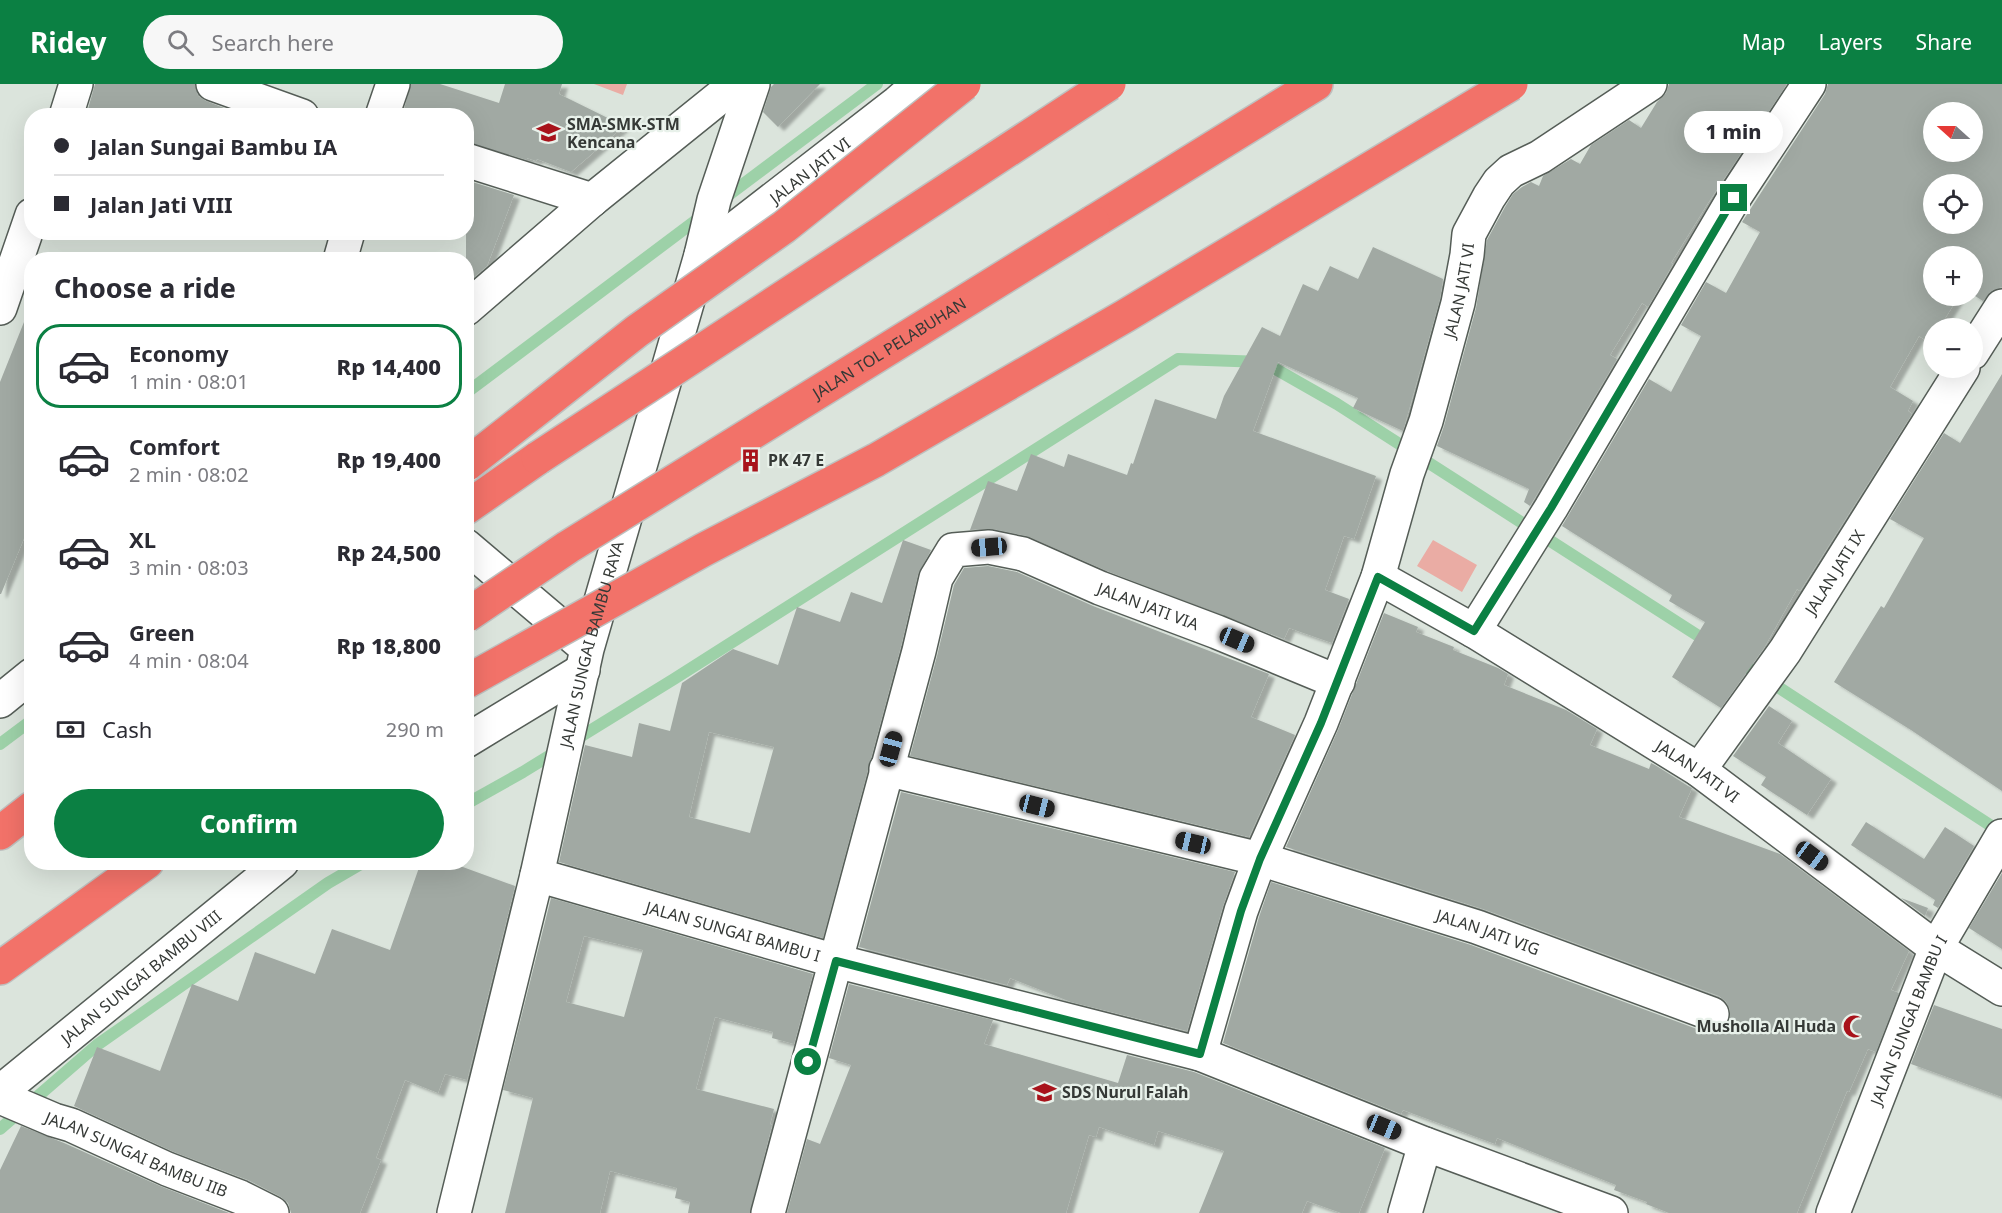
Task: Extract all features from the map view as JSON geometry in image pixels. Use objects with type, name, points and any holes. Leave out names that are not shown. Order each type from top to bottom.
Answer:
[{"type":"highway","points":[[474,459],[637,331],[784,227],[964,84]]},
{"type":"highway","points":[[474,502],[538,458],[1109,84]]},
{"type":"highway","name":"JALAN TOL PELABUHAN","points":[[474,611],[568,547],[1316,84]]},
{"type":"highway","points":[[474,678],[703,550],[876,460],[1135,310],[1511,84]]},
{"type":"highway","points":[[0,833],[24,814]]},
{"type":"highway","points":[[0,968],[136,870]]},
{"type":"street","points":[[68,108],[76,84]]},
{"type":"street","points":[[213,84],[280,108]]},
{"type":"street","points":[[385,108],[393,84]]},
{"type":"street","points":[[474,302],[592,200],[736,84]]},
{"type":"street","name":"JALAN SUNGAI BAMBU RAYA","points":[[454,1213],[537,875],[585,660],[707,228],[753,84]]},
{"type":"street","name":"JALAN JATI VI","points":[[707,228],[888,110],[919,84]]},
{"type":"street","name":"JALAN JATI VI","points":[[1200,1054],[1241,911],[1260,859],[1338,682],[1378,577],[1407,474],[1426,421],[1458,303],[1469,234],[1499,182],[1511,171],[1540,157],[1650,84]]},
{"type":"street","points":[[1474,631],[1551,508],[1734,198],[1809,84]]},
{"type":"street","points":[[474,163],[592,200]]},
{"type":"street","points":[[0,308],[24,238]]},
{"type":"street","points":[[1983,336],[2002,306]]},
{"type":"street","name":"JALAN JATI IX","points":[[1699,770],[1785,651],[1957,378]]},
{"type":"street","name":"JALAN JATI VIA","points":[[886,769],[919,651],[936,578],[953,550],[989,547],[1023,554],[1100,588],[1217,632],[1338,682]]},
{"type":"street","points":[[474,554],[585,660],[474,736]]},
{"type":"street","name":"JALAN JATI VI","points":[[1378,577],[1474,631],[1699,770],[1936,948],[2002,989]]},
{"type":"street","points":[[0,701],[24,682]]},
{"type":"street","points":[[768,1213],[886,769]]},
{"type":"street","name":"JALAN JATI VIG","points":[[886,769],[1260,859],[1477,927],[1712,1014]]},
{"type":"street","name":"JALAN SUNGAI BAMBU I","points":[[1833,1213],[1936,948],[1996,845]]},
{"type":"street","name":"JALAN SUNGAI BAMBU VIII","points":[[2,1096],[272,870]]},
{"type":"street","name":"JALAN SUNGAI BAMBU I","points":[[537,875],[836,961],[1200,1054],[1425,1144],[1611,1213]]},
{"type":"street","name":"JALAN SUNGAI BAMBU IIB","points":[[2,1096],[167,1169],[240,1197],[272,1213]]},
{"type":"street","points":[[1405,1213],[1425,1144]]},
{"type":"shaded area","points":[[594,84],[627,84],[623,95]]},
{"type":"shaded area","points":[[1433,540],[1477,565],[1462,592],[1417,566]]},
{"type":"building","points":[[95,84],[195,84],[198,96],[224,108],[88,108]]},
{"type":"building","name":"SMA-SMK-STM Kencana","points":[[411,84],[440,84],[499,103],[505,84],[562,84],[559,94],[624,126],[571,172],[537,159],[536,161],[527,158],[527,160],[474,144],[474,108],[404,108]]},
{"type":"building","points":[[774,84],[820,84],[778,127],[763,112]]},
{"type":"building","points":[[1669,84],[1787,84],[1708,203],[1671,263],[1673,264],[1648,307],[1642,303],[1610,355],[1617,359],[1530,506],[1524,502],[1529,489],[1437,446],[1476,308],[1487,240],[1513,194],[1531,182],[1539,186],[1543,176],[1571,159],[1580,164],[1591,145],[1629,120],[1641,128],[1657,102],[1666,93]]},
{"type":"building","points":[[1828,84],[2002,84],[2002,287],[1993,290],[1983,301],[1983,246],[1923,246],[1923,306],[1953,306],[1945,318],[1923,318],[1923,339],[1919,336],[1890,387],[1913,401],[1908,411],[1912,414],[1800,591],[1797,589],[1764,648],[1721,708],[1672,677],[1705,622],[1669,601],[1672,595],[1562,526],[1649,379],[1671,392],[1701,336],[1681,325],[1706,282],[1726,293],[1760,232],[1742,222],[1825,94]]},
{"type":"building","points":[[474,182],[514,195],[487,266],[474,277],[474,252],[466,252],[466,240],[474,240]]},
{"type":"building","points":[[1373,247],[1443,279],[1440,299],[1403,431],[1353,408],[1358,398],[1278,362],[1253,431],[1376,476],[1354,539],[1344,536],[1325,590],[1349,599],[1332,643],[1289,628],[1284,639],[1107,571],[1027,536],[993,529],[970,530],[988,481],[1017,491],[1031,454],[1064,467],[1068,454],[1127,475],[1131,463],[1133,464],[1155,399],[1216,419],[1224,396],[1262,327],[1280,336],[1303,284],[1318,291],[1330,266],[1358,279]]},
{"type":"building","points":[[24,322],[24,538],[1,594],[0,594],[0,382]]},
{"type":"building","points":[[2002,374],[2002,791],[1834,682],[1881,606],[1884,608],[1924,538],[1890,519],[1944,433],[1960,443]]},
{"type":"building","points":[[903,540],[931,550],[918,574],[823,938],[559,862],[585,745],[632,757],[639,723],[670,731],[682,683],[733,649],[778,665],[797,607],[840,622],[851,592],[882,603]],"holes":[[[709,732],[774,747],[750,833],[689,817]]]},
{"type":"building","points":[[988,566],[1017,572],[1093,606],[1269,674],[1251,717],[1295,735],[1249,837],[910,756],[954,585],[964,568]]},
{"type":"building","points":[[1384,613],[1418,627],[1416,632],[1454,647],[1453,650],[1498,668],[1508,674],[1504,685],[1566,710],[1597,729],[1590,745],[1649,769],[1651,763],[1692,788],[1679,817],[1780,854],[1909,951],[1891,990],[1899,993],[1876,1052],[1868,1049],[1849,1092],[1847,1091],[1797,1213],[1669,1213],[1614,1190],[1616,1185],[1497,1138],[1495,1144],[1403,1110],[1401,1114],[1223,1043],[1271,882],[1471,945],[1705,1032],[1716,1032],[1723,1029],[1729,1021],[1730,1010],[1719,996],[1483,909],[1286,847],[1338,730]]},
{"type":"building","points":[[1769,706],[1792,721],[1778,743],[1831,779],[1807,815],[1761,785],[1766,777],[1733,756]]},
{"type":"building","points":[[901,792],[1235,872],[1187,1031],[1071,1002],[1010,978],[1007,985],[859,947]]},
{"type":"building","points":[[1866,822],[1924,859],[1945,827],[1974,846],[1938,908],[1933,905],[1935,900],[1851,845]]},
{"type":"building","points":[[418,870],[471,870],[515,886],[467,1080],[445,1074],[438,1093],[405,1080],[376,1158],[381,1160],[360,1213],[291,1213],[288,1203],[281,1197],[248,1180],[174,1152],[74,1106],[97,1047],[160,1071],[192,984],[238,1001],[255,952],[315,974],[332,929],[390,950]]},
{"type":"building","points":[[2002,873],[2002,949],[1969,928]]},
{"type":"building","points":[[551,898],[813,974],[794,1044],[772,1038],[773,1032],[715,1017],[696,1089],[774,1109],[750,1213],[688,1213],[690,1202],[675,1198],[677,1188],[610,1171],[600,1213],[505,1213],[533,1098],[503,1090]],"holes":[[[584,936],[643,950],[624,1017],[566,1002]]]},
{"type":"building","points":[[1901,898],[1928,908],[1925,916]]},
{"type":"building","points":[[849,984],[993,1020],[984,1044],[1118,1083],[1127,1055],[1194,1072],[1385,1148],[1359,1213],[1341,1213],[1307,1201],[1302,1213],[1199,1213],[1224,1151],[1158,1131],[1154,1145],[1099,1127],[1096,1137],[1089,1135],[1066,1213],[787,1213],[807,1139],[820,1144],[851,1065],[829,1058]]},
{"type":"building","points":[[1934,1005],[2002,1029],[2002,1097],[1911,1064]]},
{"type":"building","points":[[21,1126],[229,1213],[0,1213],[0,1170]]},
{"type":"waterway","points":[[722,200],[877,84]]},
{"type":"waterway","points":[[474,387],[703,215]]},
{"type":"waterway","points":[[474,800],[674,679],[1178,359],[1263,362],[1337,404],[1711,644]]},
{"type":"waterway","points":[[1735,659],[2002,833]]},
{"type":"waterway","points":[[0,744],[24,726]]},
{"type":"waterway","points":[[0,1129],[97,1045],[328,883],[350,870]]},
{"type":"place","name":"SMA-SMK-STM Kencana","points":[[549,133]]},
{"type":"place","name":"PK 47 E","points":[[750,460]]},
{"type":"place","name":"Musholla Al Huda","points":[[1854,1026]]},
{"type":"place","name":"SDS Nurul Falah","points":[[1044,1092]]},
{"type":"route","points":[[808,1062],[836,961],[1200,1054],[1241,911],[1260,859],[1321,723],[1378,577],[1474,631],[1551,508],[1734,198]]}]
